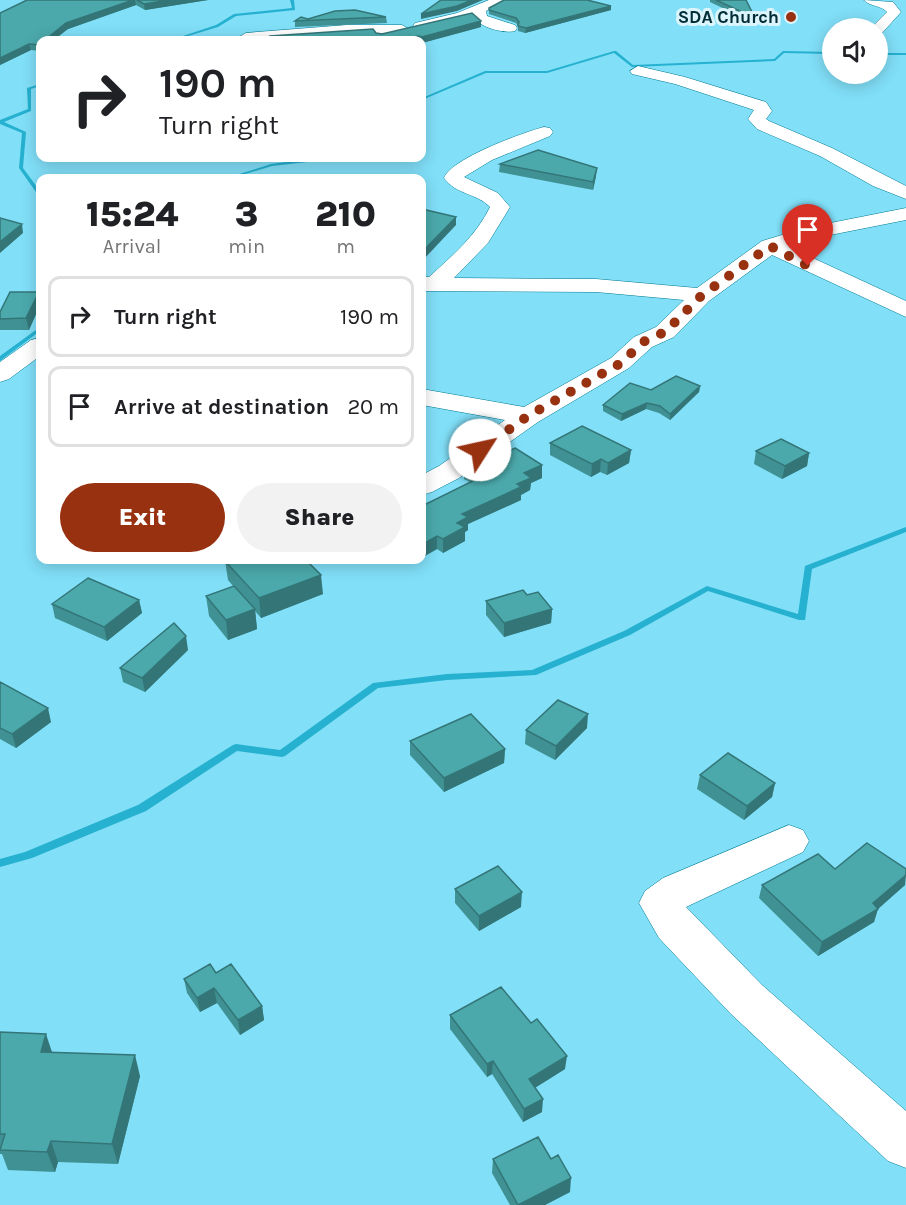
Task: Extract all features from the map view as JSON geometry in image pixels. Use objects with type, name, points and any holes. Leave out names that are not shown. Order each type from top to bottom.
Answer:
[{"type":"street","points":[[377,36],[445,20],[501,0]]},
{"type":"street","points":[[871,0],[888,5],[894,12],[888,18]]},
{"type":"street","points":[[479,9],[480,18],[510,28]]},
{"type":"street","points":[[268,36],[347,29],[402,29]]},
{"type":"street","points":[[638,71],[679,80],[760,106],[764,111],[757,118],[763,125],[834,156],[880,182],[906,192]]},
{"type":"street","points":[[428,285],[464,256],[488,228],[500,207],[493,198],[460,185],[454,178],[455,174],[486,156],[544,132]]},
{"type":"street","points":[[426,484],[449,472],[528,416],[621,363],[643,342],[665,332],[701,296],[770,246],[805,234],[906,213]]},
{"type":"street","points":[[770,246],[906,310]]},
{"type":"street","points":[[428,285],[609,285],[663,289],[701,296]]},
{"type":"street","points":[[0,374],[36,348]]},
{"type":"street","points":[[426,398],[528,416]]},
{"type":"street","points":[[789,841],[678,890],[660,903],[674,925],[746,999],[906,1144]]},
{"type":"building","points":[[27,0],[133,0],[66,23],[50,36],[36,36],[36,45],[29,44],[0,58],[0,13]]},
{"type":"building","points":[[137,0],[169,0],[144,4]]},
{"type":"building","points":[[441,0],[472,0],[457,6],[421,14]]},
{"type":"building","points":[[504,0],[587,0],[611,6],[526,28],[518,26],[519,22],[516,18],[489,10]]},
{"type":"building","points":[[716,0],[746,0],[755,18]]},
{"type":"building","points":[[355,10],[386,17],[295,21],[301,17],[308,19],[335,11]]},
{"type":"building","points":[[472,13],[481,21],[426,36],[270,36],[373,29],[376,33],[382,34]]},
{"type":"building","points":[[538,150],[597,168],[593,182],[500,164]]},
{"type":"building","points":[[426,210],[456,217],[426,248]]},
{"type":"building","points":[[0,218],[22,224],[0,242]]},
{"type":"building","points":[[10,292],[36,292],[36,298],[26,318],[0,319],[0,312]]},
{"type":"building","points":[[676,376],[700,386],[670,414],[660,406],[647,403],[622,414],[603,405],[630,383],[651,390]]},
{"type":"building","points":[[582,426],[631,450],[608,463],[601,459],[592,464],[550,443]]},
{"type":"building","points":[[781,439],[809,453],[785,466],[756,451]]},
{"type":"building","points":[[515,448],[542,465],[524,473],[531,478],[517,484],[521,487],[462,514],[468,517],[457,523],[465,527],[443,539],[437,536],[426,542],[426,504],[481,477],[464,466],[490,455],[494,458]]},
{"type":"building","points":[[228,564],[310,564],[321,575],[259,598]]},
{"type":"building","points":[[88,578],[139,600],[104,627],[52,604]]},
{"type":"building","points":[[234,586],[255,609],[226,620],[206,596]]},
{"type":"building","points":[[523,590],[527,595],[538,592],[552,609],[504,623],[486,601]]},
{"type":"building","points":[[174,623],[186,636],[142,678],[120,668]]},
{"type":"building","points":[[0,682],[48,708],[12,734],[0,728]]},
{"type":"building","points":[[558,700],[588,714],[556,746],[526,730]]},
{"type":"building","points":[[471,714],[505,749],[444,778],[410,741]]},
{"type":"building","points":[[728,753],[775,783],[747,806],[700,775]]},
{"type":"building","points":[[867,843],[906,869],[906,875],[873,903],[878,909],[822,942],[762,885],[818,854],[835,869]]},
{"type":"building","points":[[498,866],[522,892],[479,916],[455,889]]},
{"type":"building","points":[[210,964],[216,973],[231,964],[262,1006],[238,1020],[214,988],[197,998],[184,979]]},
{"type":"building","points":[[501,987],[531,1023],[537,1019],[567,1056],[529,1079],[543,1099],[524,1109],[493,1061],[487,1064],[450,1015]]},
{"type":"building","points":[[0,1032],[46,1034],[41,1052],[135,1055],[112,1144],[51,1141],[47,1152],[0,1150],[5,1134],[0,1134]]},
{"type":"building","points":[[538,1137],[551,1159],[558,1155],[571,1178],[518,1205],[493,1159]]},
{"type":"waterway","points":[[186,36],[217,26],[235,15],[294,9],[292,0]]},
{"type":"waterway","points":[[426,97],[485,72],[547,72],[615,52],[632,66],[775,60],[783,52],[822,53]]},
{"type":"waterway","points":[[888,54],[906,54]]},
{"type":"waterway","points":[[36,86],[29,88],[30,110],[0,122],[24,132],[21,168],[36,189]]},
{"type":"waterway","points":[[242,174],[271,165],[298,162]]},
{"type":"waterway","points":[[0,359],[36,332]]},
{"type":"waterway","points":[[0,863],[28,855],[142,808],[236,747],[282,754],[376,685],[447,677],[533,673],[627,633],[707,588],[802,618],[808,568],[906,529]]},
{"type":"place","name":"SDA Church","points":[[791,17]]},
{"type":"route","points":[[480,450],[528,416],[621,363],[643,342],[665,332],[701,296],[770,246],[808,266]]}]
